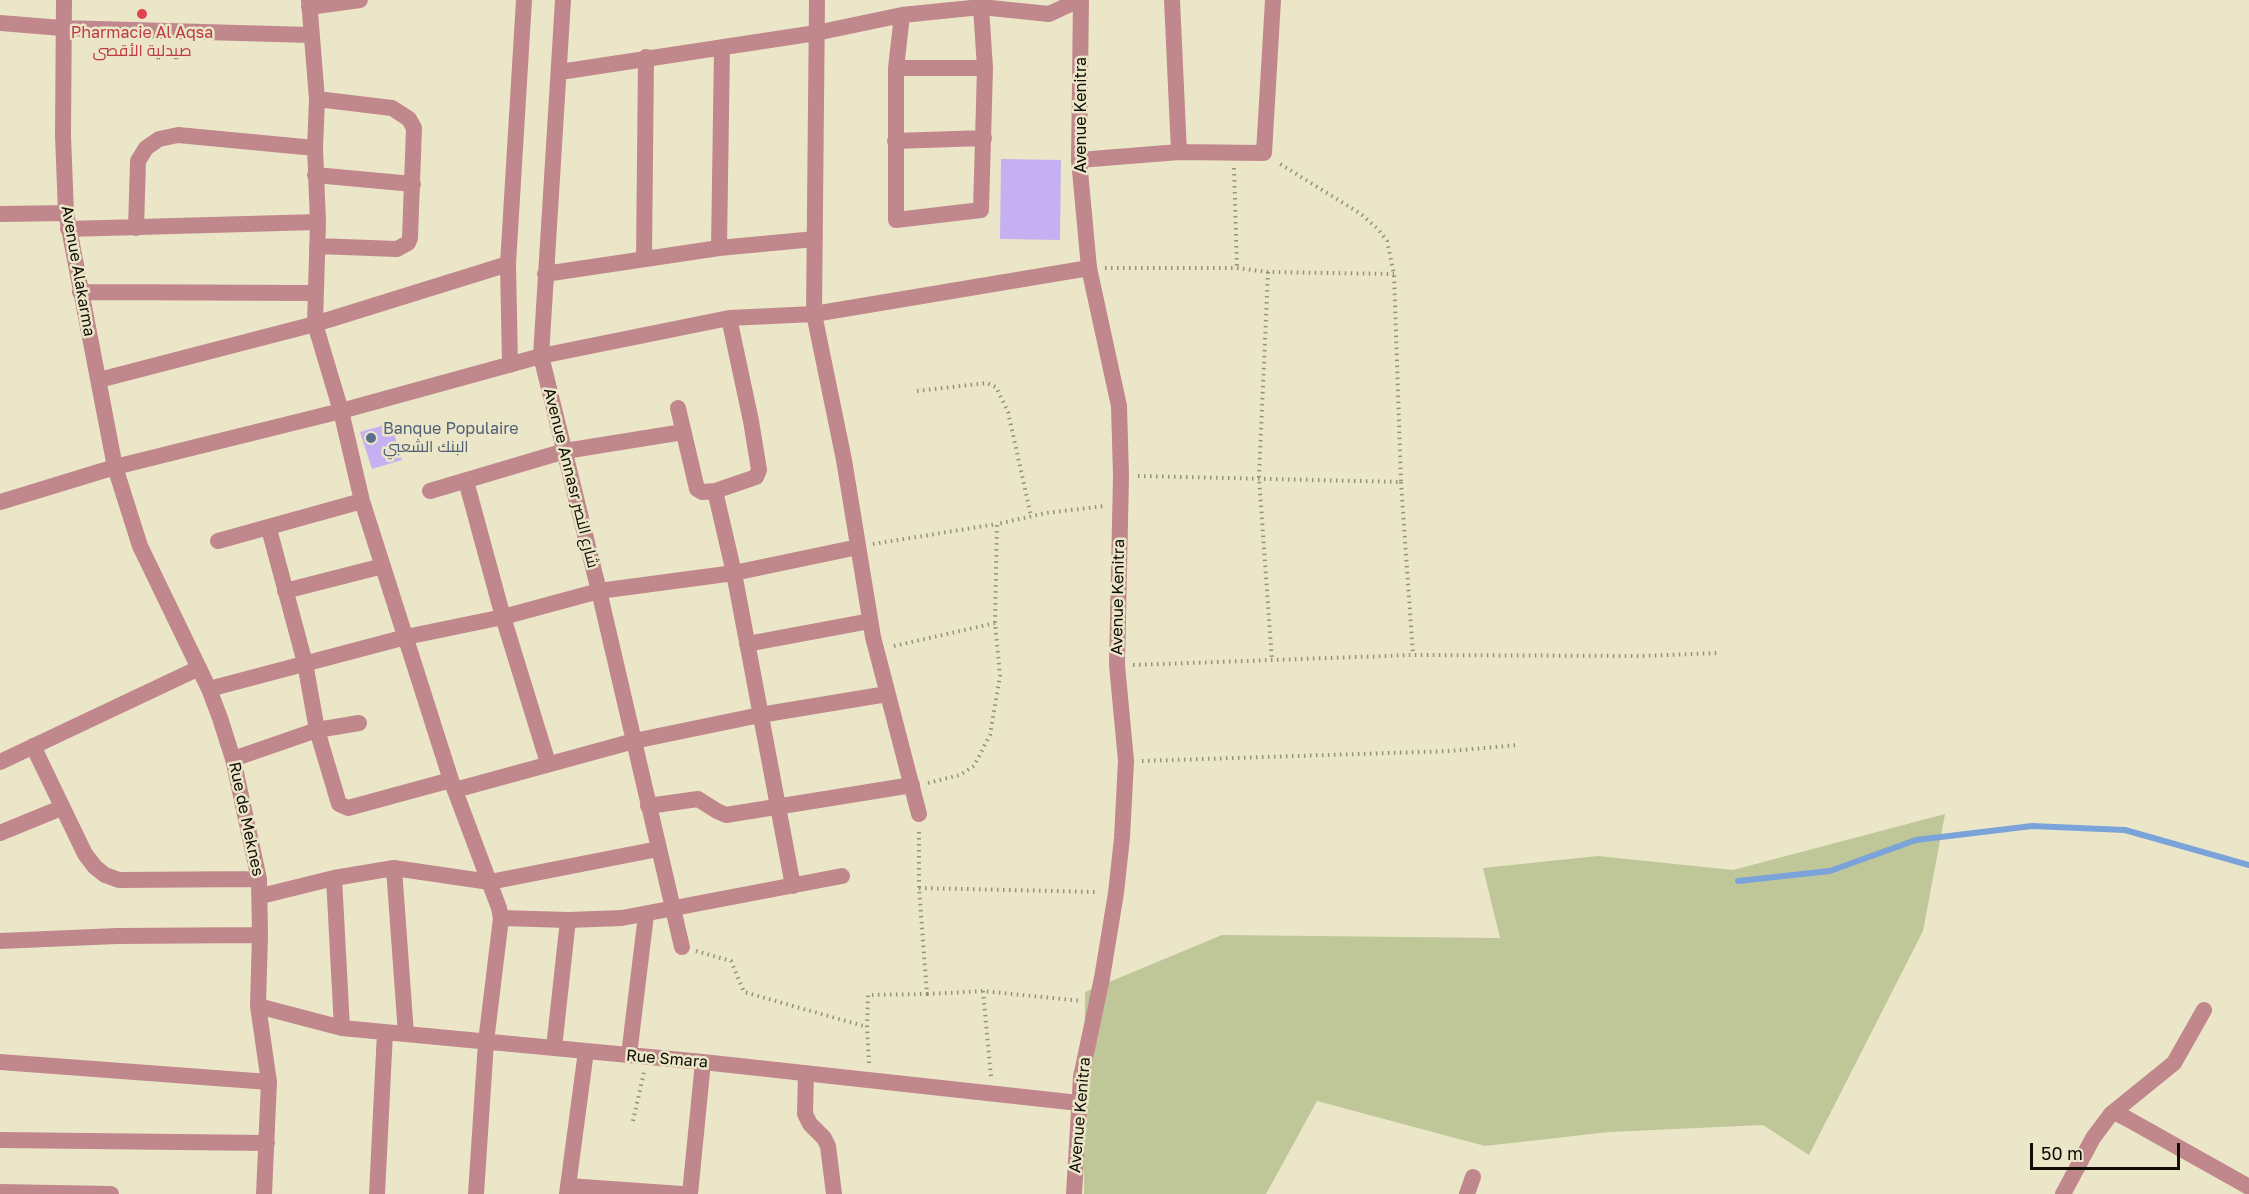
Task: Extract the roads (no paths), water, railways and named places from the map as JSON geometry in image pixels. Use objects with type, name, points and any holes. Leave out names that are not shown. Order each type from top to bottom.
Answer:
[{"type":"street","name":"Avenue Alakarma","points":[[64,0],[63,135],[67,221],[115,467]]},
{"type":"street","points":[[360,0],[309,3],[317,99],[315,175],[318,222],[314,293],[315,324],[341,411],[362,501],[453,785],[498,903],[501,918],[486,1042],[476,1194]]},
{"type":"street","points":[[510,365],[508,264],[524,0]]},
{"type":"street","name":"Avenue Annasr شارع النصر","points":[[563,0],[541,356],[599,591],[682,947]]},
{"type":"street","points":[[817,0],[813,314],[844,460],[870,621],[887,694],[920,814]]},
{"type":"street","points":[[560,72],[646,57],[816,33],[902,15],[981,7],[1049,14],[1080,0]]},
{"type":"street","name":"Avenue Kenitra","points":[[1074,1194],[1081,1077],[1116,893],[1122,838],[1126,761],[1117,665],[1121,476],[1119,406],[1089,268],[1079,160],[1080,0]]},
{"type":"street","points":[[1172,0],[1179,152]]},
{"type":"street","points":[[1079,160],[1179,152],[1264,153],[1273,0]]},
{"type":"street","points":[[902,15],[896,68],[896,220],[981,210],[985,68],[981,7]]},
{"type":"street","points":[[0,23],[62,28],[310,35]]},
{"type":"street","points":[[718,248],[722,48]]},
{"type":"street","points":[[644,259],[646,57]]},
{"type":"street","points":[[896,68],[985,68]]},
{"type":"street","points":[[317,99],[392,108],[410,119],[414,128],[410,238],[405,247],[397,249],[317,246]]},
{"type":"street","points":[[136,228],[138,161],[146,148],[159,139],[178,135],[315,148]]},
{"type":"street","points":[[895,141],[984,138]]},
{"type":"street","points":[[315,175],[413,184]]},
{"type":"street","points":[[0,214],[136,228],[318,222]]},
{"type":"street","points":[[545,274],[718,248],[815,239]]},
{"type":"street","points":[[99,380],[315,324],[508,264]]},
{"type":"street","points":[[0,502],[115,467],[341,411],[541,356],[729,318],[813,314],[1089,268]]},
{"type":"street","points":[[80,292],[314,293]]},
{"type":"street","points":[[678,408],[695,486],[702,492],[715,491],[756,477],[759,471],[751,421],[729,318]]},
{"type":"street","points":[[430,491],[565,451],[683,432]]},
{"type":"street","name":"Rue de Meknes","points":[[115,467],[140,546],[209,689],[233,759],[260,887],[258,1006],[269,1082],[264,1194]]},
{"type":"street","points":[[466,481],[503,618],[548,763]]},
{"type":"street","points":[[715,491],[734,573],[793,886]]},
{"type":"street","points":[[218,542],[362,501]]},
{"type":"street","points":[[269,529],[305,663],[317,730],[337,798],[340,805],[346,808],[548,763],[634,741],[760,715],[887,694]]},
{"type":"street","points":[[209,689],[406,637],[503,618],[599,591],[734,573],[858,547]]},
{"type":"street","points":[[285,591],[383,566]]},
{"type":"street","points":[[747,644],[870,621]]},
{"type":"street","points":[[0,762],[199,668]]},
{"type":"street","points":[[233,759],[317,730],[359,723]]},
{"type":"street","points":[[33,746],[85,854],[105,875],[119,880],[260,887],[394,868],[490,882],[658,849]]},
{"type":"street","points":[[648,806],[698,799],[717,812],[726,814],[912,785]]},
{"type":"street","points":[[0,832],[61,808]]},
{"type":"street","points":[[394,868],[406,1034]]},
{"type":"street","points":[[501,918],[568,920],[646,915],[842,876]]},
{"type":"street","points":[[334,878],[342,1028]]},
{"type":"street","points":[[629,1055],[646,915]]},
{"type":"street","points":[[554,1048],[568,920]]},
{"type":"street","points":[[0,941],[117,936],[260,935]]},
{"type":"street","name":"Rue Smara","points":[[258,1006],[342,1028],[703,1062],[1079,1102]]},
{"type":"street","points":[[2063,1194],[2093,1138],[2111,1114],[2174,1063],[2204,1010]]},
{"type":"street","points":[[377,1194],[385,1032]]},
{"type":"street","points":[[586,1051],[567,1190],[681,1194]]},
{"type":"street","points":[[0,1062],[269,1082]]},
{"type":"street","points":[[690,1194],[703,1062]]},
{"type":"street","points":[[806,1073],[805,1114],[828,1146],[834,1194]]},
{"type":"street","points":[[2111,1114],[2118,1114],[2126,1118],[2249,1187]]},
{"type":"street","points":[[0,1140],[267,1143]]},
{"type":"street","points":[[1467,1194],[1473,1177]]},
{"type":"street","points":[[0,1192],[111,1194]]},
{"type":"waterway","points":[[1738,881],[1830,871],[1916,840],[2032,826],[2125,830],[2249,865]]},
{"type":"place","name":"Pharmacie Al Aqsa صيدلية الأقصى","points":[[142,14]]},
{"type":"place","name":"Banque Populaire البنك الشعبي","points":[[371,438]]}]
